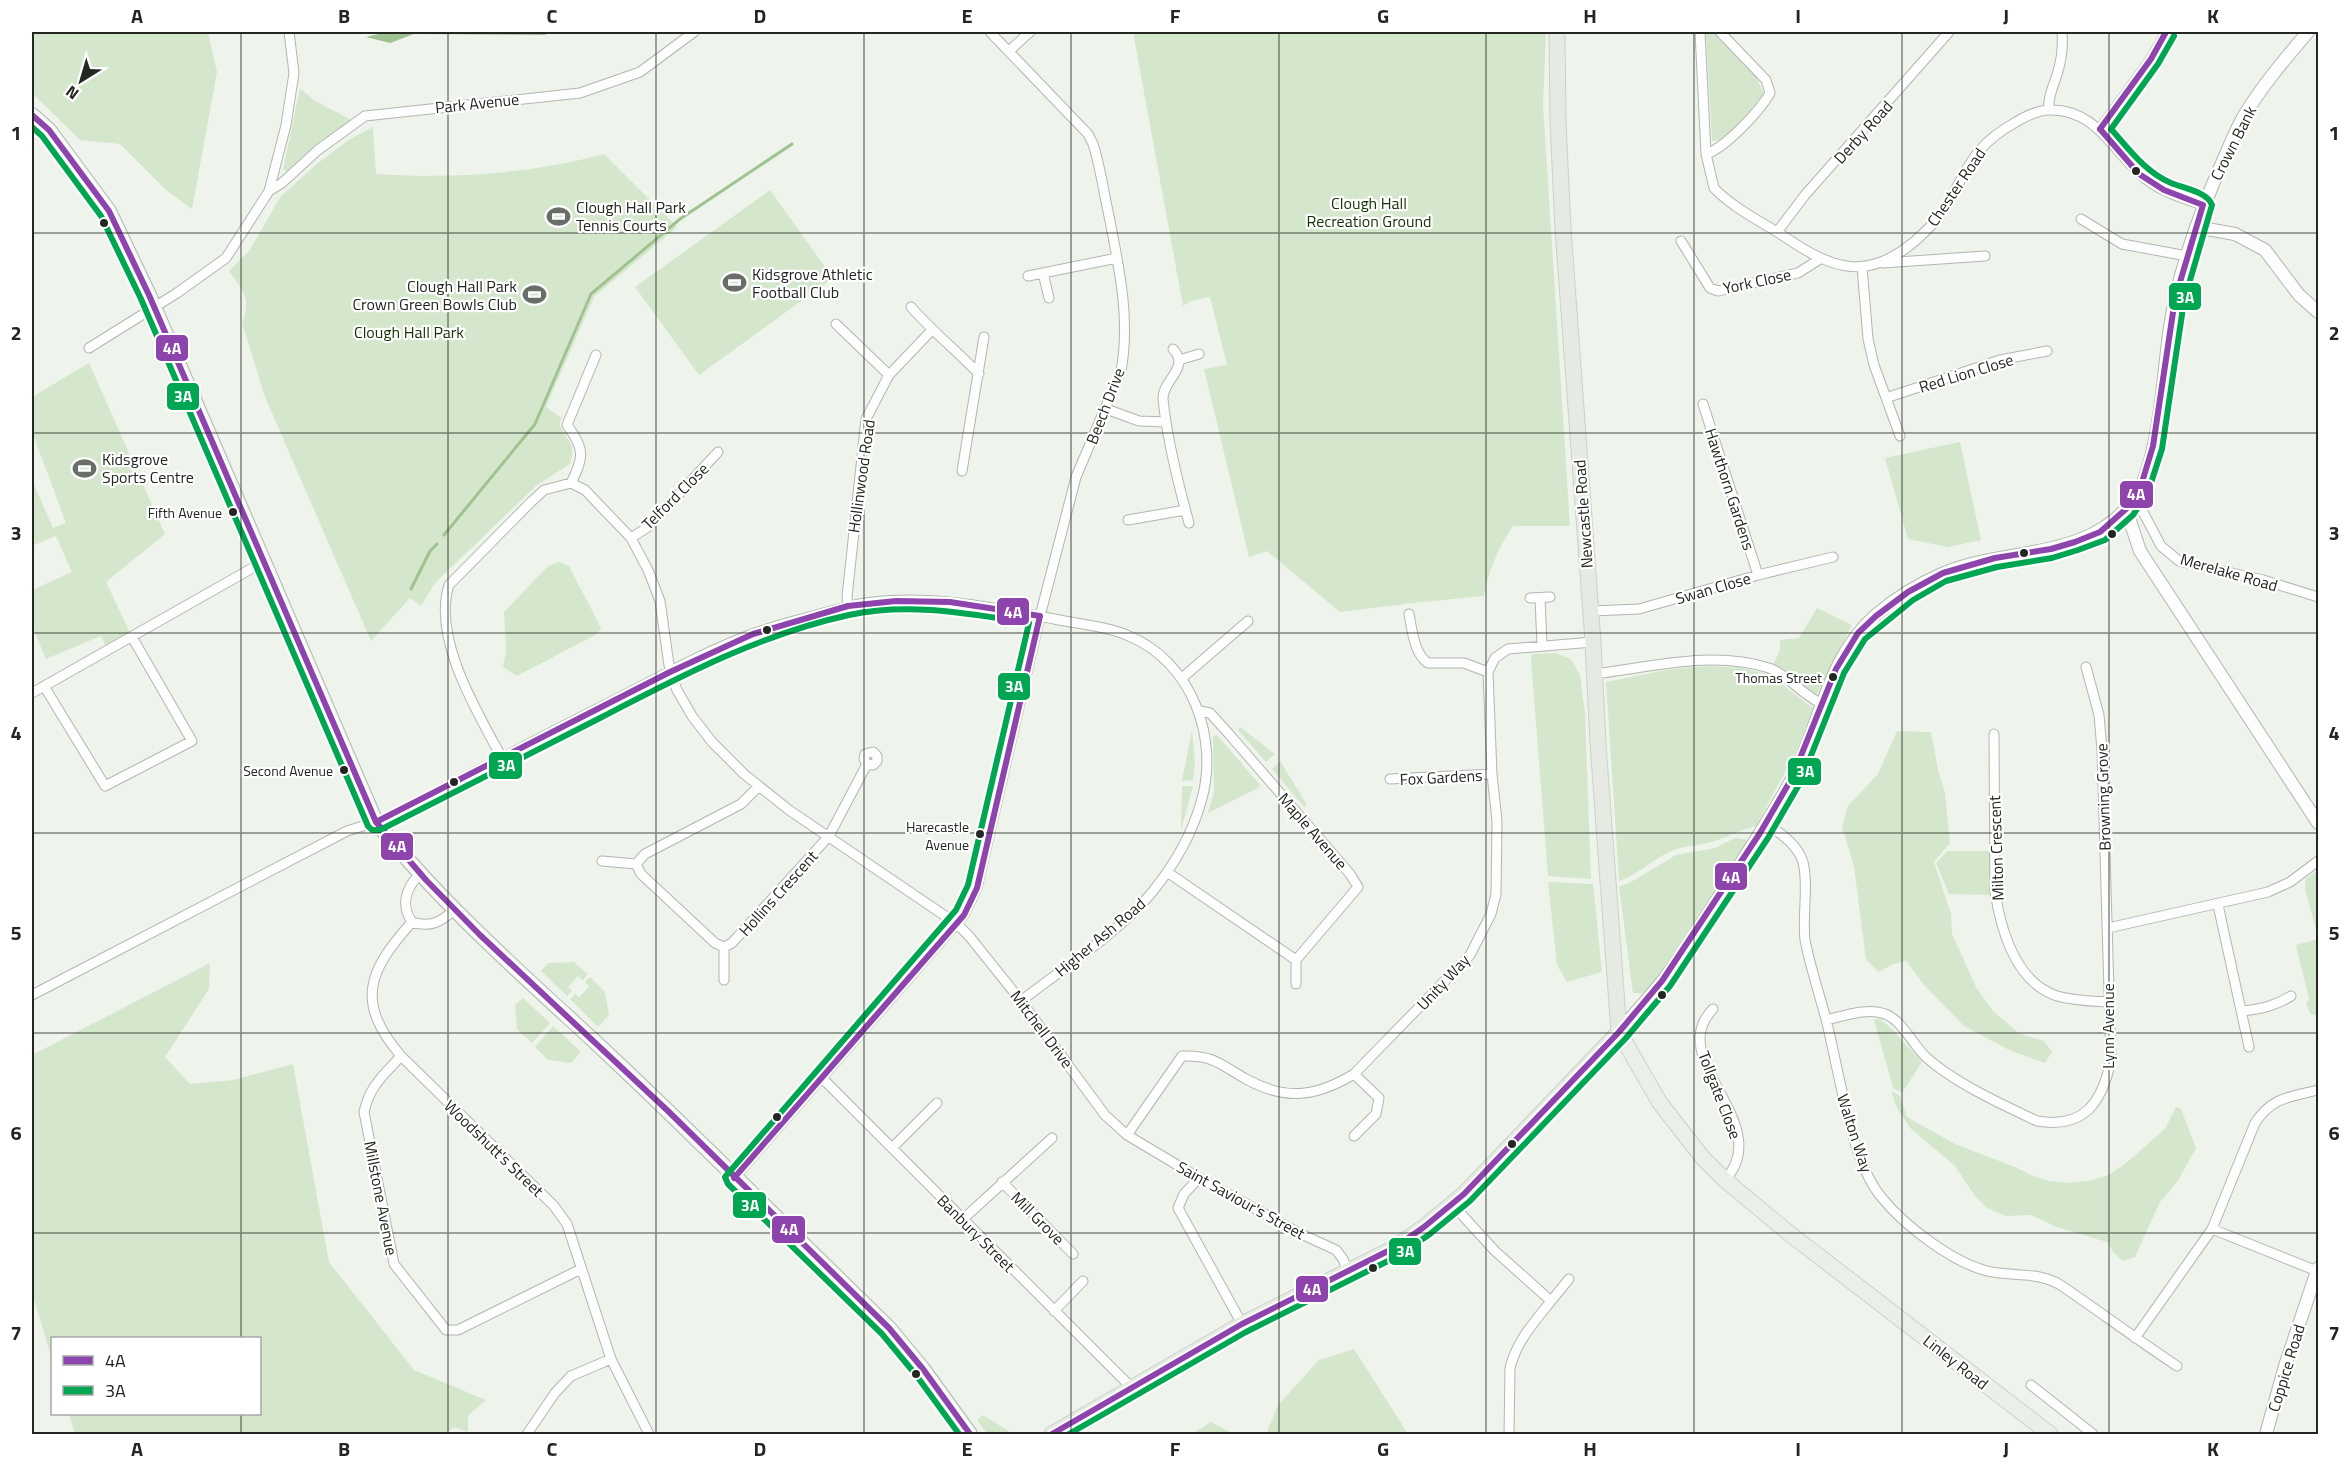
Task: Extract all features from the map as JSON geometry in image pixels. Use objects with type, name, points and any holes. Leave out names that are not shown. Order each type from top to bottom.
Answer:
[{"type":"highway","name":"Newcastle Road","points":[[1557,32],[1558,122],[1563,217],[1619,1032]]},
{"type":"highway","points":[[1052,1434],[1242,1324],[1394,1248],[1424,1227],[1452,1204],[1524,1132],[1619,1032]]},
{"type":"main road","points":[[32,115],[50,130],[109,211],[155,307],[375,822],[419,875],[454,910],[614,1061],[889,1328],[923,1369],[970,1434]]},
{"type":"main road","name":"Linley Road","points":[[1619,1032],[1660,1103],[1702,1157],[1725,1180],[1790,1234],[2050,1434]]},
{"type":"street","points":[[89,348],[210,272],[226,258],[269,191],[286,125],[294,73],[289,32]]},
{"type":"street","name":"Park Avenue","points":[[269,191],[282,183],[318,150],[365,116],[580,93],[640,72],[694,32]]},
{"type":"street","name":"Beech Drive","points":[[734,1178],[964,915],[976,888],[1040,616],[1076,477],[1121,370],[1124,355],[1125,314],[1117,258],[1093,144],[1088,134],[990,32]]},
{"type":"street","points":[[1009,51],[1030,32]]},
{"type":"street","name":"Chester Road","points":[[1700,32],[1706,154],[1714,188],[1820,259],[1847,266],[1862,267],[1883,263],[1907,248],[1929,229],[1940,215],[1977,150],[2005,128],[2032,114],[2049,110]]},
{"type":"street","points":[[1706,154],[1714,152],[1728,141],[1770,93],[1766,80],[1720,32]]},
{"type":"street","name":"Derby Road","points":[[1777,232],[1805,195],[1949,32]]},
{"type":"street","points":[[2062,32],[2063,45],[2048,104],[2049,110],[2084,117],[2100,129],[2139,174],[2164,190],[2203,205]]},
{"type":"street","points":[[2100,129],[2151,59],[2166,32]]},
{"type":"street","name":"Crown Bank","points":[[1619,1032],[1662,981],[1766,824],[1792,778],[1836,669],[1858,633],[1908,592],[1943,573],[1995,558],[2051,549],[2075,542],[2100,532],[2126,509],[2135,497],[2145,475],[2153,446],[2170,325],[2187,256],[2203,205],[2241,121],[2272,74],[2308,32]]},
{"type":"street","points":[[2081,219],[2122,244],[2187,256]]},
{"type":"street","points":[[2196,228],[2235,234],[2265,250],[2299,295],[2319,312]]},
{"type":"street","name":"York Close","points":[[1681,241],[1710,288],[1718,291],[1798,273],[1820,259]]},
{"type":"street","points":[[1883,263],[1985,256]]},
{"type":"street","points":[[1028,276],[1117,258]]},
{"type":"street","points":[[1862,267],[1868,339],[1900,436]]},
{"type":"street","points":[[1043,273],[1049,298]]},
{"type":"street","points":[[911,307],[931,331],[962,356],[979,374]]},
{"type":"street","points":[[836,324],[889,375]]},
{"type":"street","name":"Hollinwood Road","points":[[848,606],[847,597],[866,419],[889,375],[931,331]]},
{"type":"street","points":[[962,471],[984,337]]},
{"type":"street","points":[[1173,349],[1178,354],[1177,372],[1163,390],[1166,422],[1189,523]]},
{"type":"street","name":"Red Lion Close","points":[[1886,398],[2000,360],[2047,351]]},
{"type":"street","points":[[1179,360],[1199,354]]},
{"type":"street","points":[[571,483],[581,463],[582,451],[567,425],[596,355]]},
{"type":"street","name":"Hawthorn Gardens","points":[[1703,404],[1758,575]]},
{"type":"street","points":[[1106,409],[1138,421],[1166,422]]},
{"type":"street","name":"Telford Close","points":[[631,538],[648,527],[718,452]]},
{"type":"street","points":[[502,758],[470,700],[461,678],[445,615],[445,599],[449,585],[544,490],[571,483],[585,490],[631,538],[648,570],[660,601],[670,672],[687,707],[712,741],[759,786],[957,924]]},
{"type":"street","name":"Merelake Road","points":[[2135,497],[2161,546],[2178,561],[2263,580],[2319,597]]},
{"type":"street","points":[[2126,509],[2140,551],[2319,823]]},
{"type":"street","points":[[1128,520],[1185,510]]},
{"type":"street","name":"Swan Close","points":[[1591,611],[1639,609],[1758,575],[1833,557]]},
{"type":"street","points":[[32,693],[263,562]]},
{"type":"street","points":[[1542,646],[1535,598],[1550,597]]},
{"type":"street","name":"Higher Ash Road","points":[[375,822],[670,672],[753,634],[848,606],[896,601],[950,602],[1040,616],[1128,635],[1150,647],[1182,678],[1200,711],[1206,745],[1206,774],[1202,800],[1190,834],[1151,893],[1121,922],[1021,1001]]},
{"type":"street","points":[[1422,620],[1410,619],[1416,645],[1423,660],[1428,663],[1471,664],[1488,672],[1500,652],[1508,649],[1593,642]]},
{"type":"street","points":[[1182,678],[1248,621]]},
{"type":"street","points":[[44,686],[105,786],[192,741],[132,637]]},
{"type":"street","points":[[1595,674],[1684,661],[1724,660],[1771,668],[1812,700],[1822,704]]},
{"type":"street","name":"Browning Grove","points":[[2086,667],[2099,715],[2102,750],[2108,928]]},
{"type":"street","name":"Unity Way","points":[[1127,1135],[1182,1056],[1202,1055],[1266,1089],[1303,1095],[1334,1086],[1354,1074],[1470,955],[1491,914],[1496,894],[1497,821],[1492,774],[1488,672]]},
{"type":"street","name":"Maple Avenue","points":[[1200,711],[1210,713],[1229,734],[1343,866],[1358,887],[1296,960]]},
{"type":"street","name":"Milton Crescent","points":[[1994,734],[1995,892],[1999,916],[2008,943],[2029,977],[2039,987],[2055,995],[2074,1000],[2108,1002]]},
{"type":"street","name":"Hollins Crescent","points":[[636,864],[641,874],[715,944],[724,947],[732,944],[829,836],[867,764]]},
{"type":"street","name":"Fox Gardens","points":[[1390,779],[1492,774]]},
{"type":"street","points":[[602,861],[636,864],[645,854],[741,804],[759,786]]},
{"type":"street","points":[[32,995],[347,831],[375,822]]},
{"type":"street","name":"Walton Way","points":[[1766,824],[1783,835],[1798,850],[1803,862],[1803,915],[1806,941],[1845,1110],[1860,1157],[1871,1182],[1897,1214],[1919,1233],[1966,1262],[1985,1270],[2031,1276],[2061,1286],[2070,1294],[2082,1298],[2177,1366]]},
{"type":"street","points":[[2108,928],[2268,892],[2290,882],[2319,861]]},
{"type":"street","points":[[1167,872],[1296,960],[1296,984]]},
{"type":"street","points":[[419,875],[408,888],[405,905],[412,922],[421,925],[432,924],[454,910]]},
{"type":"street","points":[[2218,905],[2249,1047]]},
{"type":"street","name":"Woodshutt's Street","points":[[412,922],[391,946],[380,964],[373,982],[374,1015],[385,1037],[401,1056],[554,1206],[567,1224],[611,1359],[648,1434]]},
{"type":"street","name":"Mitchell Drive","points":[[957,924],[1021,1001],[1105,1115],[1127,1135]]},
{"type":"street","name":"Lynn Avenue","points":[[1826,1020],[1860,1013],[1886,1014],[1898,1023],[1925,1056],[1943,1070],[2037,1121],[2051,1124],[2065,1122],[2084,1114],[2101,1094],[2107,1081],[2111,1060],[2108,928]]},
{"type":"street","name":"Hollins Crescent","points":[[724,947],[724,980]]},
{"type":"street","points":[[2242,1011],[2263,1009],[2291,996]]},
{"type":"street","points":[[1616,999],[1631,1006],[1642,1005]]},
{"type":"street","name":"Tollgate Close","points":[[1713,1009],[1701,1025],[1702,1053],[1730,1112],[1737,1132],[1740,1152],[1734,1171],[1725,1180]]},
{"type":"street","name":"Millstone Avenue","points":[[401,1056],[376,1082],[367,1097],[364,1112],[394,1264],[446,1330],[458,1330],[581,1269]]},
{"type":"street","points":[[1354,1074],[1379,1098],[1376,1114],[1354,1136]]},
{"type":"street","name":"Banbury Street","points":[[821,1077],[1132,1388]]},
{"type":"street","points":[[2135,1338],[2212,1229],[2255,1123],[2268,1106],[2288,1097],[2319,1090]]},
{"type":"street","points":[[892,1148],[937,1103]]},
{"type":"street","name":"Saint Saviour's Street","points":[[1127,1135],[1198,1178],[1299,1233],[1336,1250],[1347,1270]]},
{"type":"street","points":[[962,1220],[1052,1138]]},
{"type":"street","points":[[1198,1178],[1184,1194],[1178,1208],[1242,1324]]},
{"type":"street","name":"Mill Grove","points":[[1002,1182],[1073,1254]]},
{"type":"street","points":[[1452,1204],[1496,1251],[1551,1301]]},
{"type":"street","points":[[2212,1229],[2318,1270]]},
{"type":"street","name":"Coppice Road","points":[[2266,1434],[2285,1366],[2318,1270]]},
{"type":"street","points":[[1509,1434],[1512,1358],[1516,1348],[1569,1279]]},
{"type":"street","points":[[1054,1311],[1083,1281]]},
{"type":"street","points":[[527,1434],[555,1393],[571,1376],[611,1359]]},
{"type":"street","points":[[2031,1385],[2092,1434]]},
{"type":"street","points":[[2044,1395],[2051,1386]]},
{"type":"green space","points":[[32,32],[208,32],[217,72],[192,209],[166,190],[120,144],[80,140],[32,93],[34,62]]},
{"type":"green space","name":"Clough Hall Recreation Ground","points":[[1133,32],[1546,32],[1543,104],[1570,526],[1513,526],[1495,560],[1484,596],[1340,612],[1267,551],[1249,557],[1204,369],[1227,365],[1210,297],[1191,301],[1183,306]]},
{"type":"green space","points":[[1715,32],[1755,75],[1764,94],[1725,140],[1712,141],[1706,33]]},
{"type":"green space","points":[[300,88],[315,101],[350,119],[350,123],[322,140],[287,171],[283,170]]},
{"type":"green space","name":"Clough Hall Park","points":[[373,127],[376,174],[434,176],[491,173],[548,166],[604,154],[677,227],[594,297],[546,407],[562,418],[559,424],[572,446],[570,464],[537,485],[435,583],[421,606],[410,598],[371,641],[265,397],[242,323],[246,307],[245,295],[229,271],[249,251],[281,196],[318,163],[350,139]]},
{"type":"green space","name":"Kidsgrove Athletic Football Club","points":[[770,190],[833,278],[699,375],[635,287]]},
{"type":"green space","points":[[89,363],[165,534],[106,582],[132,637],[108,650],[101,636],[46,659],[32,626],[32,590],[72,572],[56,536],[32,546],[32,480],[53,528],[66,523],[32,432],[32,397]]},
{"type":"green space","points":[[1960,442],[1981,540],[1948,547],[1908,539],[1885,458]]},
{"type":"green space","points":[[559,562],[569,566],[601,628],[597,634],[517,676],[503,667],[506,651],[504,612],[548,566]]},
{"type":"green space","points":[[1817,608],[1852,625],[1816,696],[1773,665],[1780,650],[1780,640],[1799,638]]},
{"type":"green space","points":[[1556,653],[1571,659],[1580,675],[1585,713],[1591,879],[1548,876],[1531,660],[1532,654]]},
{"type":"green space","points":[[1709,666],[1742,668],[1768,674],[1813,708],[1798,748],[1756,826],[1708,843],[1672,851],[1619,881],[1606,682],[1671,669]]},
{"type":"green space","points":[[1240,727],[1275,754],[1266,762],[1238,730]]},
{"type":"green space","points":[[1192,730],[1195,763],[1193,780],[1182,781]]},
{"type":"green space","points":[[1897,731],[1931,732],[1945,793],[1950,843],[1934,862],[1951,914],[1952,934],[1977,989],[1994,1012],[2020,1034],[2044,1041],[2052,1052],[2045,1063],[2011,1051],[1964,1026],[1924,985],[1906,961],[1893,964],[1879,972],[1866,960],[1854,866],[1842,827],[1848,806],[1878,774]]},
{"type":"green space","points":[[1217,735],[1260,785],[1208,813],[1214,792],[1213,736]]},
{"type":"green space","points":[[1280,761],[1307,805],[1304,807],[1272,769]]},
{"type":"green space","points":[[1182,786],[1193,786],[1181,831]]},
{"type":"green space","points":[[1735,838],[1750,840],[1661,973],[1643,993],[1633,993],[1619,887],[1676,855],[1715,848]]},
{"type":"green space","points":[[1947,851],[1992,851],[1994,895],[1949,894],[1936,863]]},
{"type":"green space","points":[[2318,869],[2318,937],[2306,893],[2305,880]]},
{"type":"green space","points":[[1548,882],[1593,884],[1602,972],[1567,982],[1557,965]]},
{"type":"green space","points":[[2318,939],[2318,1016],[2310,1014],[2306,1003],[2309,999],[2296,945]]},
{"type":"green space","points":[[574,962],[588,974],[583,980],[578,976],[568,987],[572,991],[567,996],[541,971],[548,963]]},
{"type":"green space","points":[[210,963],[209,989],[165,1057],[190,1084],[233,1080],[293,1064],[329,1262],[414,1370],[486,1400],[468,1416],[468,1432],[454,1427],[445,1434],[75,1434],[69,1415],[261,1415],[261,1337],[51,1337],[51,1356],[32,1293],[32,1055]]},
{"type":"green space","points":[[590,977],[605,992],[609,1015],[598,1027],[570,999],[575,994],[579,997],[589,987],[585,982]]},
{"type":"green space","points":[[523,998],[550,1023],[532,1043],[517,1029],[515,1005]]},
{"type":"green space","points":[[1878,1018],[1890,1027],[1922,1062],[1902,1093],[1893,1088],[1874,1020]]},
{"type":"green space","points":[[553,1026],[581,1052],[571,1063],[548,1060],[535,1047]]},
{"type":"green space","points":[[1891,1091],[1900,1096],[1907,1117],[1955,1144],[2049,1181],[2070,1183],[2094,1180],[2110,1174],[2165,1129],[2176,1107],[2181,1109],[2196,1148],[2178,1181],[2160,1202],[2135,1257],[2123,1261],[2107,1242],[2057,1227],[2031,1215],[2006,1216],[1987,1208],[1975,1196],[1955,1166],[1910,1128],[1897,1108]]},
{"type":"green space","points":[[1354,1349],[1408,1434],[1266,1434],[1278,1405],[1319,1360]]},
{"type":"green space","points":[[983,1415],[1013,1434],[987,1434],[977,1420]]},
{"type":"green space","points":[[1211,1422],[1233,1434],[1192,1434]]},
{"type":"shaded area","points":[[387,32],[555,32],[544,35],[414,34],[390,43],[366,37]]},
{"type":"waterway","points":[[444,535],[535,424],[591,294],[680,219],[792,144]]},
{"type":"waterway","points":[[411,589],[430,551],[437,544]]},
{"type":"transit line","name":"4A","points":[[2100,129],[2151,59],[2166,32]]},
{"type":"transit line","name":"3A","points":[[1069,1434],[1246,1332],[1398,1256],[1430,1234],[1470,1201],[1626,1038],[1670,986],[1768,838],[1800,783],[1844,673],[1865,639],[1913,600],[1946,581],[1997,567],[2052,558],[2078,550],[2105,540],[2133,515],[2148,492],[2162,449],[2184,301],[2212,205],[2206,197],[2195,191],[2171,183],[2153,173],[2111,129],[2158,64],[2174,36]]},
{"type":"transit line","name":"4A","points":[[32,115],[49,130],[109,211],[149,295],[376,822],[426,880],[480,935],[668,1111],[889,1328],[923,1369],[970,1434]]},
{"type":"transit line","name":"3A","points":[[32,127],[42,136],[101,216],[141,299],[368,826],[372,830],[380,830],[662,686],[784,633],[849,615],[872,611],[917,609],[1029,623],[968,885],[956,910],[725,1177],[728,1184],[882,1334],[916,1375],[959,1434]]},
{"type":"transit line","name":"4A","points":[[2100,129],[2139,174],[2164,190],[2203,205]]},
{"type":"transit line","name":"4A","points":[[1052,1434],[1242,1324],[1394,1248],[1464,1194],[1619,1032],[1662,981],[1760,833],[1792,778],[1836,669],[1858,633],[1908,592],[1943,573],[1995,558],[2051,549],[2075,542],[2100,532],[2126,509],[2140,489],[2153,446],[2175,299],[2203,205]]},
{"type":"transit line","name":"4A","points":[[376,822],[670,672],[753,634],[848,606],[896,601],[950,602],[1040,616],[977,888],[964,915],[734,1178]]},
{"type":"place","name":"Clough Hall Park Tennis Courts","points":[[558,216]]},
{"type":"place","name":"Kidsgrove Athletic Football Club","points":[[734,283]]},
{"type":"place","name":"Clough Hall Park Crown Green Bowls Club","points":[[535,295]]},
{"type":"place","name":"Kidsgrove Sports Centre","points":[[84,468]]},
{"type":"place","name":"Fifth Avenue","points":[[233,512]]},
{"type":"place","name":"Thomas Street","points":[[1833,677]]},
{"type":"place","name":"Second Avenue","points":[[344,770]]},
{"type":"place","name":"Harecastle Avenue","points":[[980,834]]}]
